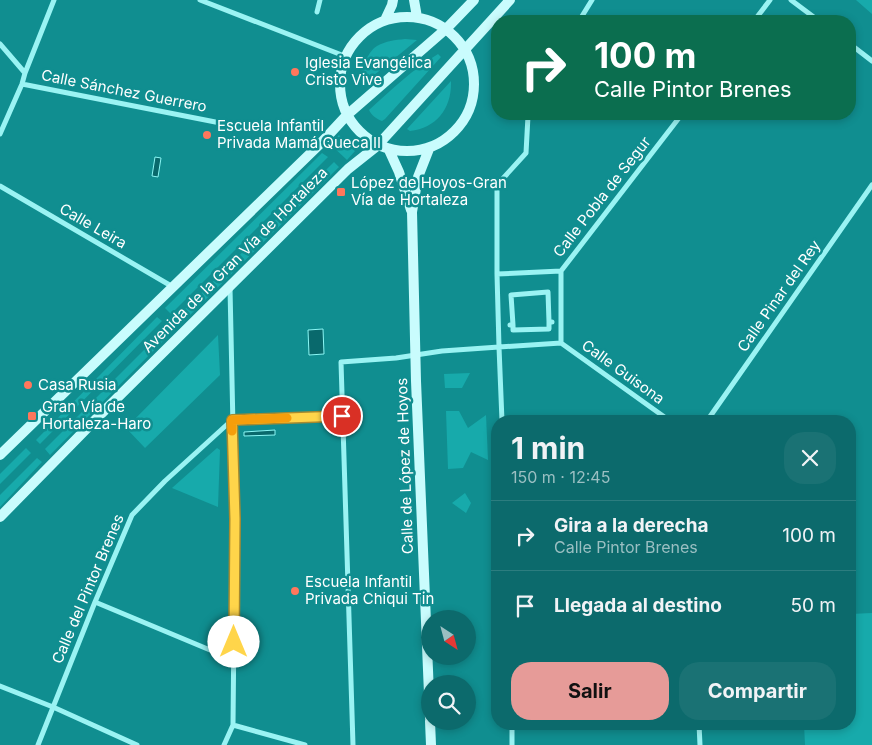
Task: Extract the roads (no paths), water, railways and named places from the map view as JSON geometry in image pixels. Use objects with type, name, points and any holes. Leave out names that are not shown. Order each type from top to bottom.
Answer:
[{"type":"main road","points":[[384,20],[417,17],[447,28],[466,48],[473,66],[475,92],[465,120],[442,142],[429,149],[412,152],[389,150],[377,146],[347,115],[341,103],[339,76],[354,42],[384,20],[393,0]]},
{"type":"main road","points":[[414,0],[417,17]]},
{"type":"main road","name":"Avenida de la Gran Vía de Hortaleza","points":[[1,453],[347,115],[447,28],[474,0]]},
{"type":"main road","name":"Avenida de la Gran Vía de Hortaleza","points":[[496,15],[510,0]]},
{"type":"main road","name":"Avenida de la Gran Vía de Hortaleza","points":[[0,517],[348,169],[377,146],[491,21]]},
{"type":"main road","name":"Calle de López de Hoyos","points":[[428,675],[412,212],[418,177],[429,149]]},
{"type":"main road","name":"Calle de López de Hoyos","points":[[389,150],[399,172],[412,212]]},
{"type":"main road","name":"Calle de López de Hoyos","points":[[430,730],[431,745]]},
{"type":"street","points":[[0,134],[22,84],[54,0]]},
{"type":"street","points":[[200,0],[347,57]]},
{"type":"street","points":[[317,12],[320,0]]},
{"type":"street","points":[[583,15],[592,0]]},
{"type":"street","points":[[759,15],[770,0]]},
{"type":"street","points":[[791,0],[811,15]]},
{"type":"street","name":"Calle Sánchez Guerrero","points":[[0,44],[26,74]]},
{"type":"street","points":[[856,49],[872,61]]},
{"type":"street","name":"Calle Sánchez Guerrero","points":[[22,84],[250,128]]},
{"type":"street","points":[[502,415],[497,274],[497,185],[526,153],[528,120]]},
{"type":"street","name":"Calle Pobla de Segur","points":[[560,271],[677,120]]},
{"type":"street","name":"Calle Pinar del Rey","points":[[711,415],[872,185]]},
{"type":"street","name":"Calle Leira","points":[[0,186],[173,287]]},
{"type":"street","points":[[353,745],[341,362],[416,356],[442,351],[561,343],[560,271],[497,274]]},
{"type":"street","points":[[224,745],[233,726],[234,660],[235,519],[230,287]]},
{"type":"street","points":[[548,292],[551,322],[549,329],[513,330],[511,324],[511,295],[548,292]]},
{"type":"street","name":"Calle Guisona","points":[[561,343],[662,415]]},
{"type":"street","points":[[232,420],[342,416]]},
{"type":"street","name":"Calle del Pintor Brenes","points":[[38,745],[132,515],[232,420]]},
{"type":"street","points":[[95,602],[234,660]]},
{"type":"street","points":[[0,686],[53,707],[137,745]]},
{"type":"street","points":[[233,726],[305,745]]},
{"type":"street","points":[[512,730],[512,745]]},
{"type":"street","points":[[699,730],[700,745]]},
{"type":"place","name":"Iglesia Evangélica Cristo Vive","points":[[295,72]]},
{"type":"place","name":"Escuela Infantil Privada Mamá Queca II","points":[[207,135]]},
{"type":"place","name":"López de Hoyos-Gran Vía de Hortaleza","points":[[341,192]]},
{"type":"place","name":"Casa Rusia","points":[[28,385]]},
{"type":"place","name":"Gran Vía de Hortaleza-Haro","points":[[32,416]]},
{"type":"place","name":"Escuela Infantil Privada Chiqui Tin","points":[[295,591]]}]
